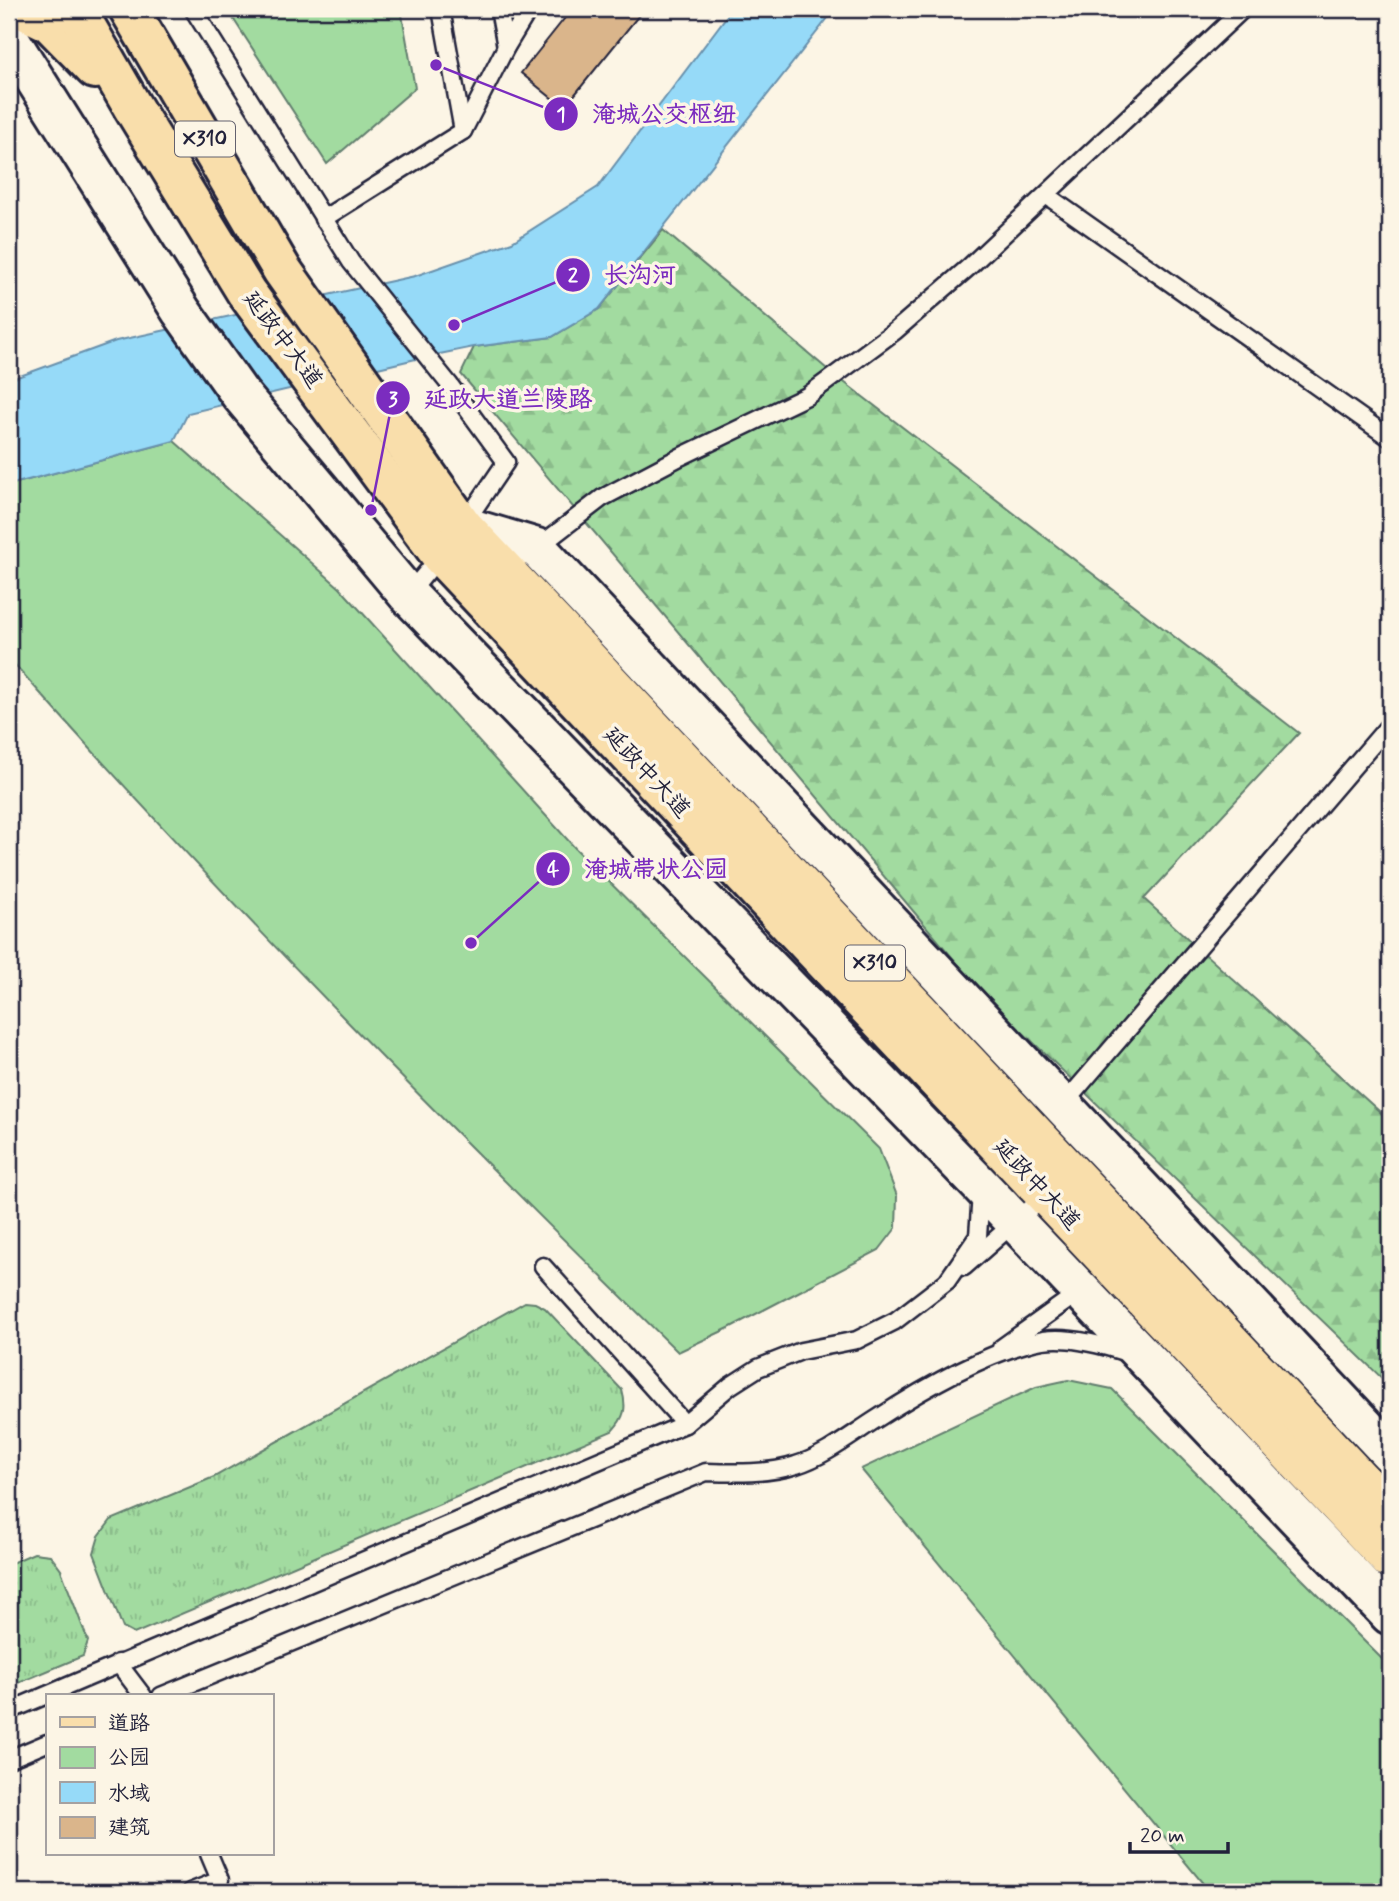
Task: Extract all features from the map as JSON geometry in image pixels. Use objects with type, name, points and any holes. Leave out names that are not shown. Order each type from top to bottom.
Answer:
[{"type":"main road","points":[[22,9],[49,22],[132,106]]},
{"type":"main road","name":"延政中大道","points":[[76,9],[246,292],[341,419],[452,541],[1078,1166],[1128,1258],[1390,1560]]},
{"type":"main road","name":"延政中大道","points":[[129,9],[282,270],[374,402],[452,541]]},
{"type":"main road","name":"延政中大道","points":[[1128,1258],[1390,1511]]},
{"type":"street","points":[[9,38],[181,311],[240,394],[408,595],[1015,1222],[1128,1258],[1390,1453]]},
{"type":"street","points":[[452,541],[537,548],[1063,1105],[1078,1166],[1128,1258],[1146,1360],[1390,1615]]},
{"type":"lane","points":[[193,9],[351,262],[449,384],[506,463],[452,541],[408,595]]},
{"type":"lane","points":[[441,9],[463,131]]},
{"type":"lane","points":[[499,9],[506,47]]},
{"type":"lane","points":[[323,219],[463,131],[506,47],[529,9]]},
{"type":"lane","points":[[537,548],[602,498],[807,396],[904,323],[969,267],[1243,9]]},
{"type":"lane","points":[[1046,195],[1390,438]]},
{"type":"lane","points":[[1063,1105],[1266,872],[1390,724]]},
{"type":"lane","points":[[46,1694],[685,1424],[730,1386],[758,1368],[801,1352],[857,1340],[895,1321],[947,1281],[1078,1166]]},
{"type":"lane","points":[[947,1281],[978,1236],[982,1187]]},
{"type":"lane","points":[[166,1694],[706,1472],[740,1473],[796,1465],[832,1448],[892,1409],[990,1356],[1128,1258]]},
{"type":"lane","points":[[543,1266],[685,1424]]},
{"type":"lane","points":[[990,1356],[1045,1340],[1099,1343],[1146,1360]]},
{"type":"lane","points":[[118,1663],[141,1694]]},
{"type":"lane","points":[[9,1710],[46,1694]]},
{"type":"lane","points":[[9,1759],[46,1743]]},
{"type":"lane","points":[[190,1892],[220,1880],[210,1856]]},
{"type":"green space","points":[[227,9],[401,9],[415,88],[327,164]]},
{"type":"green space","points":[[663,230],[827,369],[1299,733],[1144,899],[1390,1121],[1390,1386],[983,994],[461,374],[474,347],[552,337],[599,309]]},
{"type":"green space","points":[[174,441],[340,588],[575,848],[879,1149],[897,1196],[896,1228],[879,1250],[678,1352],[506,1183],[337,1011],[89,748],[9,658],[9,485]]},
{"type":"green space","points":[[525,1302],[545,1308],[622,1390],[624,1412],[612,1431],[134,1634],[123,1628],[94,1553],[99,1536],[111,1520],[214,1477]]},
{"type":"green space","points":[[1068,1380],[1112,1389],[1390,1667],[1390,1892],[1210,1892],[861,1469],[1036,1387]]},
{"type":"green space","points":[[34,1553],[50,1555],[61,1570],[88,1641],[83,1656],[9,1687],[9,1564]]},
{"type":"water","points":[[732,9],[835,9],[599,309],[552,337],[474,347],[420,358],[188,413],[174,441],[9,485],[9,380],[116,341],[415,276],[512,242],[598,187]]},
{"type":"building","points":[[572,9],[644,9],[564,108],[521,73]]},
{"type":"place","name":"淹城公交枢纽","points":[[436,65]]},
{"type":"place","name":"长沟河","points":[[454,325]]},
{"type":"place","name":"延政大道兰陵路","points":[[371,510]]},
{"type":"place","name":"淹城带状公园","points":[[471,943]]}]
